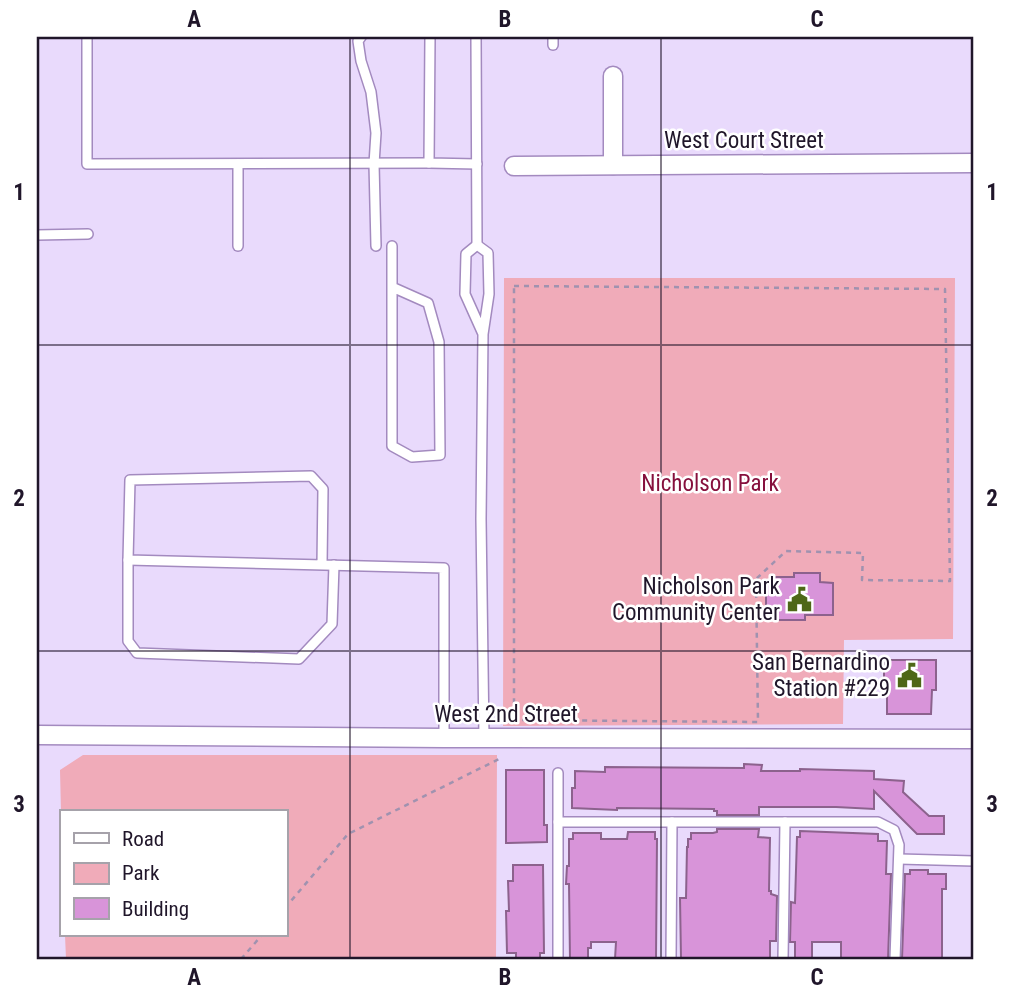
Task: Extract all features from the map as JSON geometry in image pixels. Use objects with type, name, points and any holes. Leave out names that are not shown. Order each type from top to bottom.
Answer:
[{"type":"street","points":[[612,76],[613,165]]},
{"type":"street","name":"West Court Street","points":[[514,166],[974,163]]},
{"type":"street","name":"West 2nd Street","points":[[37,735],[974,739]]},
{"type":"lane","points":[[87,37],[86,164],[477,164]]},
{"type":"lane","points":[[361,37],[358,41],[361,61],[371,92],[376,133],[376,246]]},
{"type":"lane","points":[[429,163],[430,37]]},
{"type":"lane","points":[[476,37],[477,245]]},
{"type":"lane","points":[[237,164],[238,246]]},
{"type":"lane","points":[[37,235],[88,234]]},
{"type":"lane","points":[[477,245],[488,253],[489,294],[483,334],[481,532],[484,738]]},
{"type":"lane","points":[[477,245],[466,254],[465,294],[483,334]]},
{"type":"lane","points":[[393,246],[393,287],[393,446],[412,457],[440,455],[439,342],[428,303],[393,287]]},
{"type":"lane","points":[[322,565],[323,489],[311,476],[130,480],[128,641],[137,653],[299,659],[332,624],[334,565]]},
{"type":"lane","points":[[128,561],[444,568],[444,738]]},
{"type":"lane","points":[[558,774],[558,959]]},
{"type":"lane","points":[[558,822],[878,822],[894,830],[899,845],[895,959]]},
{"type":"lane","points":[[671,959],[672,822]]},
{"type":"lane","points":[[783,959],[785,822]]},
{"type":"lane","points":[[899,859],[974,861]]},
{"type":"path","points":[[514,286],[945,289],[950,581],[862,580],[863,553],[786,551],[756,579],[758,722],[514,720],[514,286]]},
{"type":"path","points":[[287,906],[348,834],[500,758]]},
{"type":"path","points":[[241,959],[261,936]]},
{"type":"green space","name":"Nicholson Park","points":[[504,278],[955,278],[953,639],[844,640],[843,724],[503,726]]},
{"type":"green space","points":[[83,755],[497,755],[496,959],[66,959],[65,936],[287,936],[287,810],[61,810],[60,770]]},
{"type":"building","name":"Nicholson Park Community Center","points":[[794,573],[820,573],[820,582],[833,583],[833,615],[805,615],[805,620],[774,620],[774,617],[766,617],[766,581],[774,581],[774,577],[794,577]]},
{"type":"building","name":"San Bernardino Station #229","points":[[884,660],[936,660],[936,690],[932,690],[931,714],[887,714]]},
{"type":"building","points":[[744,764],[762,765],[761,771],[874,771],[874,779],[904,781],[903,792],[929,816],[944,816],[944,834],[917,834],[874,791],[874,809],[759,807],[759,815],[717,815],[714,809],[572,808],[575,771],[605,772],[605,767],[744,768]]},
{"type":"building","points":[[506,770],[544,770],[544,825],[547,825],[547,842],[506,843]]},
{"type":"building","points":[[717,829],[759,829],[758,837],[770,838],[769,891],[777,896],[776,941],[770,941],[770,959],[681,959],[680,898],[686,898],[688,839],[691,839],[691,833],[713,833],[717,832]]},
{"type":"building","points":[[800,831],[878,834],[878,841],[887,841],[886,874],[891,874],[888,959],[841,959],[841,942],[812,942],[812,959],[795,959],[795,942],[790,942],[791,902],[795,903],[797,837],[800,837]]},
{"type":"building","points":[[628,832],[655,832],[657,839],[656,959],[615,959],[616,942],[591,942],[588,959],[570,959],[569,884],[566,884],[569,839],[573,839],[573,833],[601,833],[601,839],[627,839]]},
{"type":"building","points":[[513,865],[543,865],[544,953],[540,953],[540,958],[516,958],[516,953],[507,953],[508,881],[513,881]]},
{"type":"building","points":[[910,870],[946,874],[946,889],[942,889],[942,959],[902,959],[905,874],[910,874]]},
{"type":"place","name":"Nicholson Park Community Center","points":[[800,599]]},
{"type":"place","name":"San Bernardino Station #229","points":[[910,675]]}]
